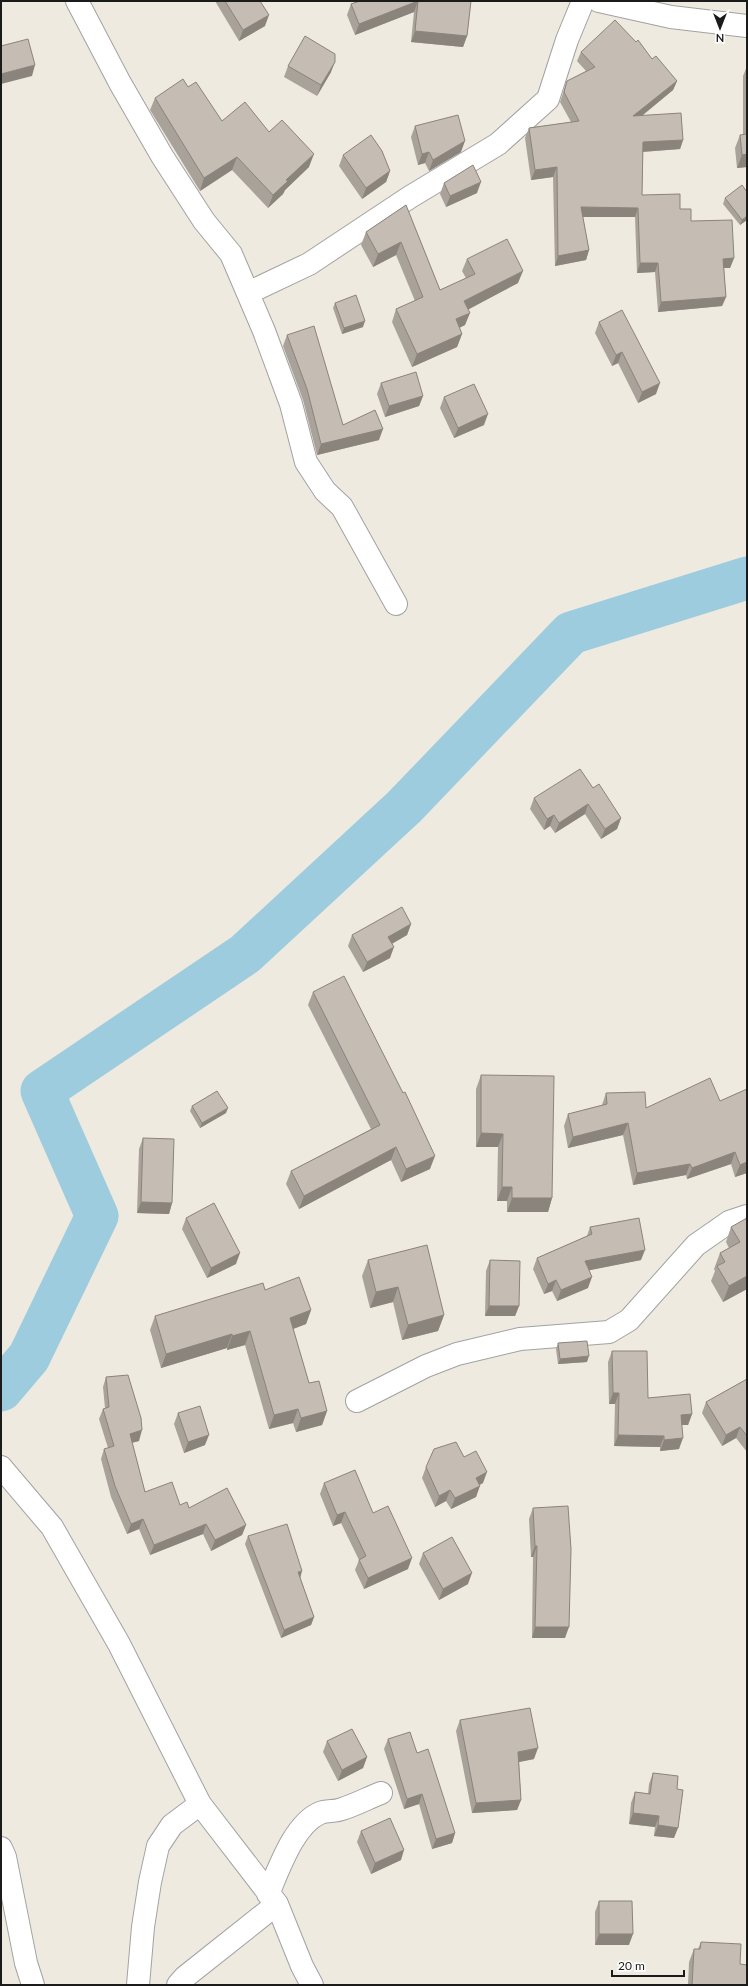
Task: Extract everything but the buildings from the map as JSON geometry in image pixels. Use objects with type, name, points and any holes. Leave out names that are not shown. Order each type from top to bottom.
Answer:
[{"type":"street","points":[[77,1],[120,83],[162,156],[204,221],[231,254],[248,293],[291,404],[306,462],[326,491],[342,508],[396,604]]},
{"type":"street","points":[[248,293],[310,264],[410,197],[498,144],[548,99],[567,40],[583,1]]},
{"type":"street","points":[[599,1],[671,17],[747,26]]},
{"type":"street","points":[[357,1401],[426,1366],[457,1354],[520,1339],[609,1332],[629,1320],[696,1245],[729,1222],[747,1216]]},
{"type":"street","points":[[1,1467],[52,1527],[119,1644],[200,1804],[273,1899],[302,1966],[312,1985]]},
{"type":"street","points":[[178,1985],[185,1977],[273,1899],[282,1861],[306,1823],[321,1812],[341,1810],[381,1793]]},
{"type":"street","points":[[138,1985],[143,1927],[150,1882],[158,1846],[172,1825],[200,1804]]},
{"type":"street","points":[[1,1848],[5,1857],[26,1963],[33,1985]]},
{"type":"waterway","points":[[1,1390],[29,1357],[97,1216],[42,1091],[245,954],[404,807],[571,633],[747,578]]}]
